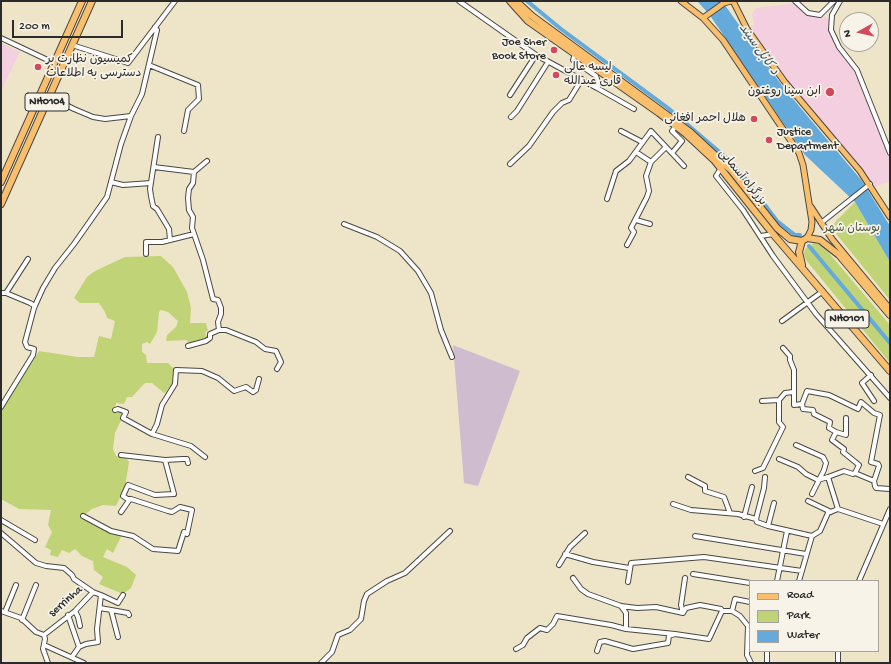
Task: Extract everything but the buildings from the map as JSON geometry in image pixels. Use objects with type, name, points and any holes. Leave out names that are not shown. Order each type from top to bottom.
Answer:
[{"type":"highway","name":"NH0104","points":[[1,182],[82,1]]},
{"type":"highway","name":"NH0104","points":[[1,204],[92,1]]},
{"type":"highway","name":"بزرگراه آسمایی","points":[[510,1],[528,20],[676,126],[722,167],[773,234],[804,268],[890,371]]},
{"type":"highway","name":"بزرگراه آسمایی","points":[[516,1],[532,16],[690,132],[731,170],[777,228],[790,239],[820,240],[827,244],[839,255],[890,315]]},
{"type":"highway","points":[[13,154],[22,158]]},
{"type":"highway","name":"NH0101","points":[[804,240],[799,252],[804,268]]},
{"type":"main road","points":[[681,1],[702,18],[723,40],[799,153],[812,222],[811,230],[804,240]]},
{"type":"main road","points":[[702,18],[724,4],[732,1],[747,29],[784,81],[890,211]]},
{"type":"main road","points":[[870,186],[890,217]]},
{"type":"main road","points":[[810,205],[832,239],[890,309]]},
{"type":"street","points":[[72,45],[128,63],[175,1]]},
{"type":"street","points":[[459,1],[536,55],[634,109]]},
{"type":"street","points":[[795,1],[808,13],[820,15],[834,1]]},
{"type":"street","points":[[840,1],[832,15],[831,30],[839,47],[857,70],[890,153]]},
{"type":"street","points":[[1,407],[33,355],[34,349],[28,347],[25,342],[34,308],[43,288],[55,268],[107,197],[121,144],[131,116],[142,94],[157,30],[155,27]]},
{"type":"street","points":[[1,38],[54,63]]},
{"type":"street","points":[[575,54],[573,60],[596,76],[599,85],[597,88]]},
{"type":"street","points":[[510,95],[536,55]]},
{"type":"street","points":[[511,117],[517,111],[548,62]]},
{"type":"street","points":[[149,65],[198,85],[199,99],[188,110],[184,131]]},
{"type":"street","points":[[510,164],[528,146],[552,112],[562,103],[569,100],[582,79]]},
{"type":"street","points":[[49,96],[93,117],[105,119],[131,116]]},
{"type":"street","points":[[672,153],[682,141],[672,131],[676,126]]},
{"type":"street","points":[[607,199],[616,171],[630,161],[642,142],[651,132],[684,166]]},
{"type":"street","points":[[623,133],[642,142]]},
{"type":"street","points":[[158,137],[150,189],[153,206],[169,229],[170,240]]},
{"type":"street","points":[[627,244],[634,232],[631,228],[649,191],[646,176],[651,162],[666,147]]},
{"type":"street","points":[[636,152],[651,162]]},
{"type":"street","points":[[207,161],[194,172],[193,183],[189,189],[188,198],[189,210],[193,217],[192,228],[203,260],[213,299],[218,300],[221,308],[222,314],[218,322],[219,330]]},
{"type":"street","points":[[154,167],[194,172]]},
{"type":"street","points":[[722,167],[716,176],[761,236],[807,302],[890,398]]},
{"type":"street","points":[[110,182],[123,185],[152,183]]},
{"type":"street","points":[[821,223],[849,200],[870,186]]},
{"type":"street","points":[[636,220],[650,224]]},
{"type":"street","points":[[344,224],[377,237],[400,251],[418,271],[431,293],[441,330],[452,357]]},
{"type":"street","points":[[146,254],[146,242],[162,242],[194,234]]},
{"type":"street","points":[[761,236],[773,234]]},
{"type":"street","points":[[6,293],[28,259]]},
{"type":"street","points":[[782,321],[823,291]]},
{"type":"street","points":[[1,293],[6,293],[30,303],[35,306],[34,308]]},
{"type":"street","points":[[188,346],[206,341],[210,338],[210,334],[219,330],[226,330],[256,342],[265,349],[276,351],[281,362],[277,369]]},
{"type":"street","points":[[783,348],[790,356],[790,360],[793,365],[794,405],[802,404]]},
{"type":"street","points":[[152,434],[157,424],[162,405],[175,384],[176,370],[202,371],[218,378],[234,391],[241,390],[246,387],[253,392],[256,390],[259,379]]},
{"type":"street","points":[[871,375],[862,383],[874,401]]},
{"type":"street","points":[[846,418],[846,435],[829,428],[830,422],[814,414],[813,410],[803,409],[802,404],[807,391],[829,395],[858,409],[861,402],[874,413],[880,415],[871,462],[878,464],[879,466],[874,481],[876,488],[890,489]]},
{"type":"street","points":[[755,470],[763,468],[783,427],[780,422],[779,400],[785,393],[793,392]]},
{"type":"street","points":[[762,401],[779,400]]},
{"type":"street","points":[[115,410],[118,409],[126,412],[123,418],[152,434],[191,446],[206,457]]},
{"type":"street","points":[[836,432],[832,440],[844,449],[843,452],[859,465],[855,473]]},
{"type":"street","points":[[796,445],[823,457],[826,465],[812,494]]},
{"type":"street","points":[[121,455],[165,460],[187,459],[188,463]]},
{"type":"street","points":[[780,459],[798,467],[806,474],[818,480],[844,471],[853,474],[855,473],[874,481]]},
{"type":"street","points":[[84,516],[111,531],[133,536],[153,549],[178,551],[184,532],[187,534],[192,510],[180,507],[172,512],[130,498],[129,500],[123,496],[128,485],[155,495],[174,494],[165,460]]},
{"type":"street","points":[[688,477],[705,486],[705,491],[724,497],[730,512]]},
{"type":"street","points":[[756,519],[764,488],[765,477]]},
{"type":"street","points":[[828,477],[838,509]]},
{"type":"street","points":[[744,517],[752,487]]},
{"type":"street","points":[[121,512],[130,498]]},
{"type":"street","points":[[808,500],[831,512]]},
{"type":"street","points":[[768,526],[774,503]]},
{"type":"street","points":[[673,504],[691,510],[730,512],[756,519],[757,522],[768,526],[812,536]]},
{"type":"street","points":[[798,580],[812,536],[820,531],[827,514],[838,509],[883,524]]},
{"type":"street","points":[[859,580],[890,509]]},
{"type":"street","points":[[1,520],[35,540]]},
{"type":"street","points":[[321,663],[332,652],[338,636],[350,630],[361,619],[364,601],[367,594],[387,581],[405,573],[450,531]]},
{"type":"street","points":[[777,580],[787,531]]},
{"type":"street","name":"serrinha","points":[[1,533],[36,563],[64,568],[72,575],[74,579],[93,592],[74,611],[44,635]]},
{"type":"street","points":[[559,565],[570,547],[585,533]]},
{"type":"street","points":[[695,536],[806,554]]},
{"type":"street","points":[[565,554],[593,562],[630,568]]},
{"type":"street","points":[[628,582],[630,568],[633,563],[704,557],[802,571]]},
{"type":"street","points":[[693,574],[749,584]]},
{"type":"street","points":[[574,578],[581,590],[621,606],[637,608],[656,607],[683,613]]},
{"type":"street","points":[[683,613],[681,605],[685,578]]},
{"type":"street","points":[[16,585],[3,611],[22,620],[36,632],[44,635],[45,639],[43,649],[48,663]]},
{"type":"street","points":[[22,620],[36,585]]},
{"type":"street","points":[[93,592],[118,603],[123,595]]},
{"type":"street","points":[[72,657],[79,647],[98,642],[97,628],[101,595]]},
{"type":"street","points":[[732,611],[735,599],[749,602]]},
{"type":"street","points":[[683,613],[686,608],[700,605],[721,609],[722,611],[732,611],[740,616],[748,626],[747,655],[751,663]]},
{"type":"street","points":[[621,606],[626,613],[626,629]]},
{"type":"street","points":[[100,608],[128,613],[129,616]]},
{"type":"street","points":[[111,610],[118,637]]},
{"type":"street","points":[[74,611],[78,617],[80,626]]},
{"type":"street","points":[[516,649],[523,645],[527,638],[540,628],[547,630],[553,624],[557,616],[626,629],[709,639],[722,611]]},
{"type":"street","points":[[68,615],[79,647]]},
{"type":"street","points":[[597,651],[597,646],[601,642],[605,641],[633,650],[668,643],[669,636],[675,634]]},
{"type":"street","points":[[44,646],[84,663]]},
{"type":"street","points":[[766,652],[767,663]]},
{"type":"street","points":[[838,652],[838,663]]},
{"type":"shaded area","name":"ابن سینا روغتون","points":[[798,3],[804,10],[831,19],[835,39],[839,44],[839,52],[844,52],[854,65],[890,153],[890,181],[872,188],[798,98],[747,29],[754,25],[752,14],[756,8]]},
{"type":"shaded area","points":[[1,43],[20,52],[1,91]]},
{"type":"shaded area","points":[[453,345],[520,371],[478,486],[464,483]]},
{"type":"green space","name":"بوستان شهر","points":[[855,202],[890,262],[890,300],[833,230],[834,224],[837,220]]},
{"type":"green space","points":[[814,243],[823,246],[890,325],[890,363],[806,260],[804,254],[805,249]]},
{"type":"green space","points":[[161,256],[173,267],[187,292],[191,308],[190,323],[206,323],[208,331],[205,332],[207,337],[191,344],[188,344],[187,340],[166,341],[167,335],[176,327],[178,321],[168,312],[161,310],[159,312],[157,332],[150,344],[147,342],[142,344],[142,352],[146,355],[147,363],[168,363],[174,369],[173,382],[164,393],[152,383],[145,383],[132,397],[127,397],[124,404],[116,403],[115,409],[124,412],[124,414],[115,433],[113,449],[116,456],[126,458],[129,462],[125,487],[116,506],[103,505],[92,509],[82,517],[122,535],[113,553],[107,549],[103,557],[127,567],[136,575],[131,588],[123,594],[99,584],[103,577],[94,570],[93,561],[82,556],[75,549],[69,553],[62,550],[58,557],[50,555],[51,550],[45,547],[52,532],[48,525],[51,510],[19,509],[1,499],[1,411],[39,351],[78,357],[94,357],[99,336],[111,339],[115,321],[107,318],[99,303],[80,303],[74,298],[87,277],[95,271],[125,257]]},
{"type":"water","points":[[697,1],[722,1],[783,87],[862,181],[890,226],[890,262],[855,202],[805,155],[709,14]]},
{"type":"waterway","points":[[527,1],[561,29],[668,108],[723,155],[744,177],[777,221],[795,235],[800,235]]},
{"type":"waterway","points":[[809,246],[890,343]]},
{"type":"place","name":"Joe Sher Book Store","points":[[554,50]]},
{"type":"place","name":"کمیسیون نظارت بر دسترسی به اطلاعات","points":[[38,67]]},
{"type":"place","name":"لیسه عالی قاری عبدالله","points":[[556,75]]},
{"type":"place","name":"ابن سینا روغتون","points":[[830,92]]},
{"type":"place","name":"هلال احمر افغانی","points":[[754,119]]},
{"type":"place","name":"Justice Department","points":[[769,140]]},
{"type":"water label","name":"د کابل سيند","points":[[758,50]]}]
